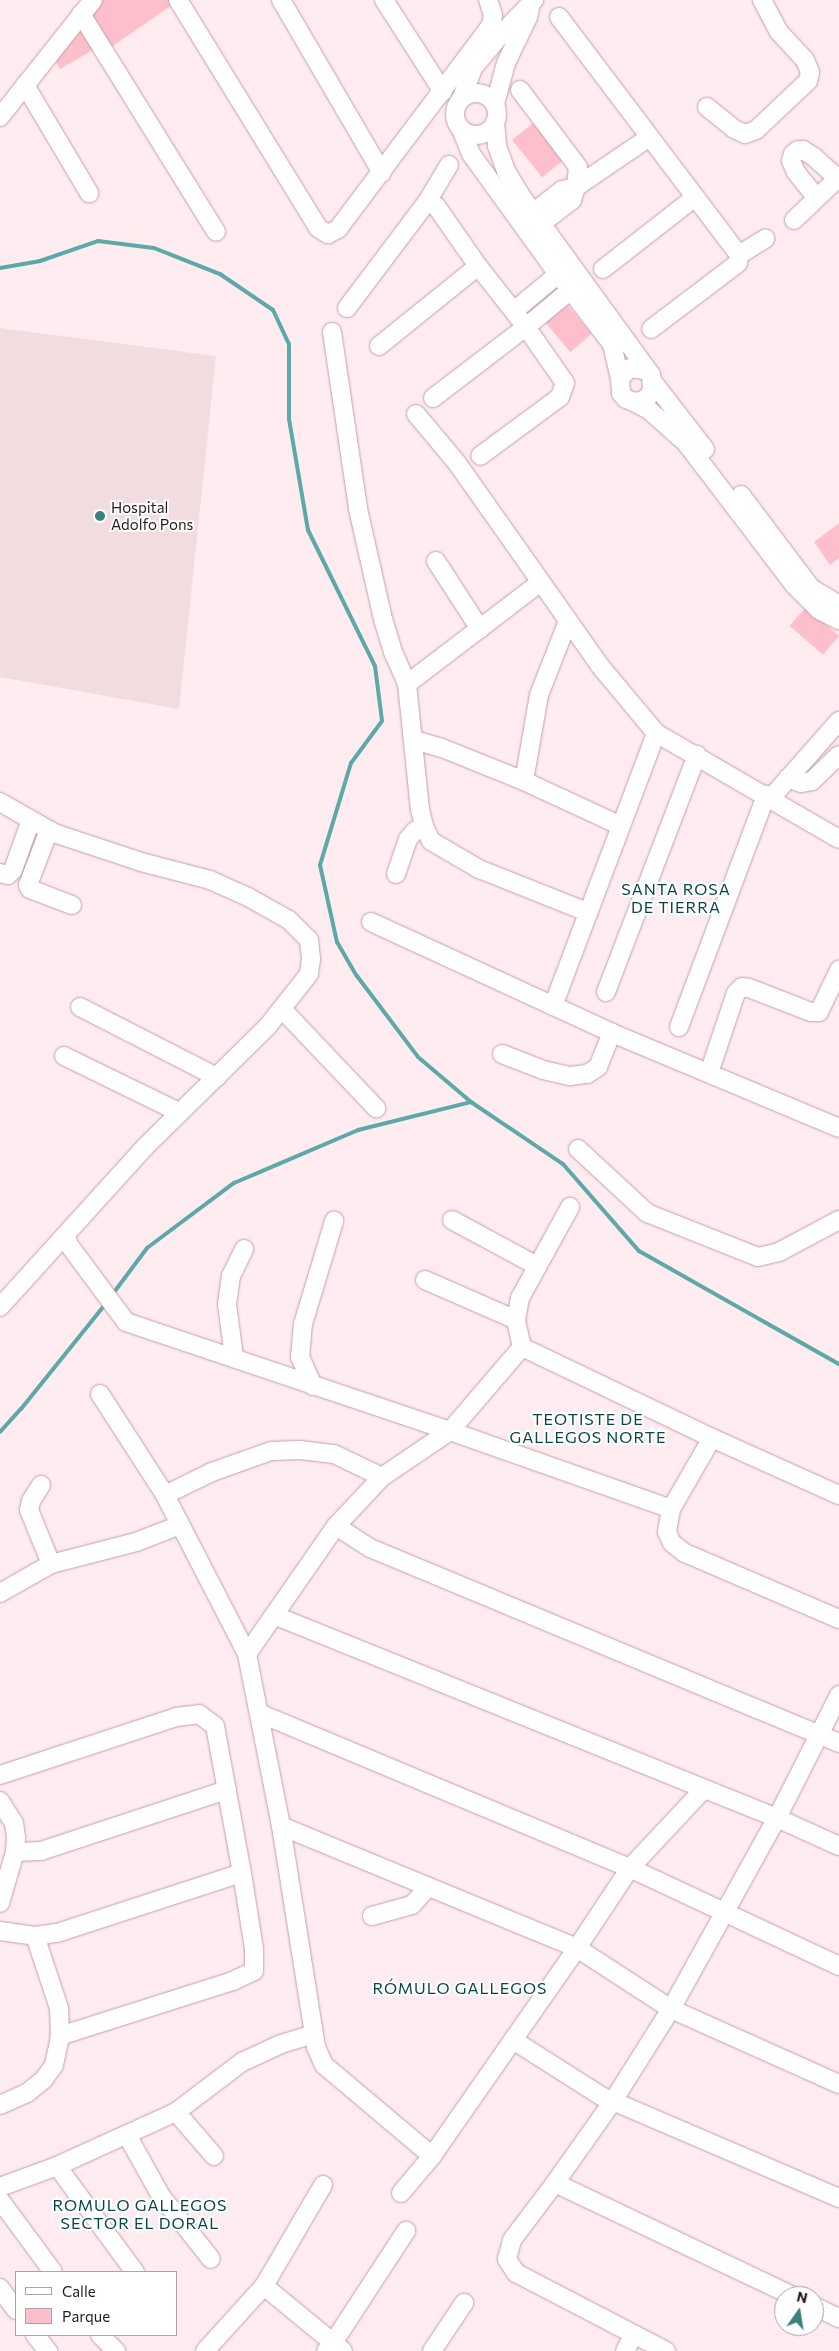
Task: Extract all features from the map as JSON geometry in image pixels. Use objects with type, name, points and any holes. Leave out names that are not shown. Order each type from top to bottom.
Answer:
[{"type":"street","points":[[0,117],[93,0]]},
{"type":"street","points":[[280,0],[382,173]]},
{"type":"street","points":[[384,0],[443,92]]},
{"type":"street","points":[[180,1],[318,228],[328,234],[338,229],[382,173],[491,25],[493,15],[488,0]]},
{"type":"street","points":[[706,107],[734,129],[746,134],[756,130],[808,81],[810,72],[805,60],[779,32],[762,0]]},
{"type":"street","points":[[532,3],[503,32],[474,68],[462,97],[455,107],[455,119],[472,154],[531,223],[576,286],[612,344],[620,378],[621,393],[626,399],[649,410],[686,443],[794,586],[828,604]]},
{"type":"street","points":[[461,129],[471,135],[484,134],[493,127],[498,116],[495,104],[506,63],[528,17],[532,3]]},
{"type":"street","points":[[81,14],[216,232]]},
{"type":"street","points":[[559,17],[648,138],[739,256],[738,263],[651,329]]},
{"type":"street","points":[[25,85],[88,193]]},
{"type":"street","points":[[520,90],[578,167],[576,187]]},
{"type":"street","points":[[462,97],[474,92],[486,95],[495,104]]},
{"type":"street","points":[[495,122],[498,146],[506,171],[531,223]]},
{"type":"street","points":[[531,223],[562,190],[576,187],[648,138]]},
{"type":"street","points":[[794,220],[838,178],[814,156],[804,150],[798,150],[793,154],[791,161],[796,172],[816,197]]},
{"type":"street","points":[[347,308],[427,202],[449,165]]},
{"type":"street","points":[[603,268],[695,197]]},
{"type":"street","points":[[427,202],[436,206],[565,383],[560,397],[480,456]]},
{"type":"street","points":[[739,256],[765,239]]},
{"type":"street","points":[[379,346],[478,266]]},
{"type":"street","points":[[514,311],[564,269]]},
{"type":"street","points":[[433,398],[576,286]]},
{"type":"street","points":[[576,286],[649,376],[811,588],[828,604],[839,620]]},
{"type":"street","points":[[332,332],[358,509],[383,619],[393,652],[407,684],[419,800],[424,826],[431,841],[479,869],[587,912]]},
{"type":"street","points":[[620,378],[630,368],[649,376]]},
{"type":"street","points":[[634,402],[648,397],[652,390],[649,376]]},
{"type":"street","points":[[416,414],[457,463],[600,666],[656,732],[839,839]]},
{"type":"street","points":[[436,561],[480,629]]},
{"type":"street","points":[[407,684],[541,582]]},
{"type":"street","points":[[524,781],[539,695],[568,621]]},
{"type":"street","points":[[679,1027],[768,796],[788,778],[839,721]]},
{"type":"street","points":[[552,1006],[619,825],[656,732]]},
{"type":"street","points":[[414,740],[442,748],[524,781],[619,825]]},
{"type":"street","points":[[788,778],[801,784],[812,781],[839,754]]},
{"type":"street","points":[[606,992],[697,755]]},
{"type":"street","points":[[0,802],[49,830],[141,862],[210,880],[248,897],[289,920],[309,940],[311,959],[310,974],[267,1027],[179,1112],[0,1308]]},
{"type":"street","points":[[4,874],[13,870],[31,820]]},
{"type":"street","points":[[396,874],[408,839],[414,831],[424,826]]},
{"type":"street","points":[[28,885],[49,830]]},
{"type":"street","points":[[4,874],[28,885],[30,889],[72,905]]},
{"type":"street","points":[[371,922],[612,1033],[839,1128]]},
{"type":"street","points":[[709,1073],[736,993],[742,987],[811,1012],[819,1012],[839,970]]},
{"type":"street","points":[[80,1007],[217,1077]]},
{"type":"street","points":[[282,1009],[376,1108]]},
{"type":"street","points":[[502,1054],[543,1070],[570,1076],[588,1074],[598,1067],[612,1033]]},
{"type":"street","points":[[64,1056],[179,1112]]},
{"type":"street","points":[[578,1149],[647,1213],[758,1257],[779,1252],[839,1220]]},
{"type":"street","points":[[522,1346],[516,1320],[520,1298],[570,1207]]},
{"type":"street","points":[[313,1386],[300,1357],[303,1324],[334,1220]]},
{"type":"street","points":[[452,1220],[537,1266]]},
{"type":"street","points":[[66,1236],[69,1245],[116,1312],[126,1322],[450,1431],[671,1510]]},
{"type":"street","points":[[234,1357],[227,1304],[231,1276],[244,1249]]},
{"type":"street","points":[[425,1280],[516,1320]]},
{"type":"street","points":[[248,1654],[276,1616],[336,1526],[382,1477],[450,1431],[522,1346]]},
{"type":"street","points":[[522,1346],[712,1438],[839,1495]]},
{"type":"street","points":[[100,1394],[165,1495],[248,1654],[281,1826],[316,2047],[324,2065],[432,2156]]},
{"type":"street","points":[[712,1438],[671,1510],[668,1532],[672,1543],[686,1553],[839,1619]]},
{"type":"street","points":[[165,1495],[212,1472],[271,1451],[300,1450],[334,1454],[382,1477]]},
{"type":"street","points":[[40,1485],[31,1500],[29,1510],[50,1564]]},
{"type":"street","points":[[0,1593],[50,1564],[136,1542],[180,1525]]},
{"type":"street","points":[[336,1526],[370,1548],[839,1743]]},
{"type":"street","points":[[276,1616],[777,1818],[839,1846]]},
{"type":"street","points":[[666,2351],[516,2273],[507,2259],[512,2240],[555,2184],[613,2101],[671,2009],[777,1818],[839,1695]]},
{"type":"street","points":[[259,1713],[630,1868],[724,1914],[839,1966]]},
{"type":"street","points":[[0,1775],[176,1717],[199,1714],[215,1726],[242,1873],[254,1949],[254,1971],[233,1981],[60,2036]]},
{"type":"street","points":[[401,2193],[432,2156],[578,1948],[630,1868],[704,1789]]},
{"type":"street","points":[[15,1852],[41,1851],[227,1790]]},
{"type":"street","points":[[0,1802],[14,1823],[16,1837],[15,1852],[0,1903]]},
{"type":"street","points":[[281,1826],[578,1948],[671,2009],[839,2084]]},
{"type":"street","points":[[0,1931],[35,1936],[57,1933],[242,1873]]},
{"type":"street","points":[[372,1916],[412,1905],[428,1887]]},
{"type":"street","points":[[0,2104],[27,2093],[44,2079],[54,2064],[60,2036],[58,2008],[35,1936]]},
{"type":"street","points":[[0,2187],[57,2166],[176,2112],[242,2062],[281,2044],[314,2034]]},
{"type":"street","points":[[513,2040],[601,2096],[839,2198]]},
{"type":"street","points":[[176,2112],[214,2156]]},
{"type":"street","points":[[127,2135],[161,2196],[211,2259]]},
{"type":"street","points":[[57,2166],[134,2271]]},
{"type":"street","points":[[555,2184],[774,2287]]},
{"type":"street","points":[[205,2351],[264,2286],[323,2185]]},
{"type":"street","points":[[0,2200],[52,2271]]},
{"type":"street","points":[[264,2286],[334,2348],[406,2231]]},
{"type":"street","points":[[0,2288],[15,2309]]},
{"type":"street","points":[[432,2351],[464,2303]]},
{"type":"street","points":[[824,2311],[839,2318]]},
{"type":"street","points":[[626,2351],[634,2334]]},
{"type":"street","points":[[36,2336],[48,2351]]},
{"type":"street","points":[[101,2336],[116,2351]]},
{"type":"shaded area","name":"Hospital Adolfo Pons","points":[[0,328],[216,356],[179,709],[0,677]]},
{"type":"green space","points":[[93,0],[173,0],[175,3],[107,50],[83,12]]},
{"type":"green space","points":[[78,27],[93,50],[60,69],[53,58]]},
{"type":"green space","points":[[533,123],[563,160],[542,177],[512,140]]},
{"type":"green space","points":[[564,301],[592,334],[570,352],[543,319]]},
{"type":"green space","points":[[839,523],[839,558],[830,565],[814,542]]},
{"type":"green space","points":[[806,607],[839,636],[823,655],[790,626]]},
{"type":"waterway","points":[[0,268],[40,261],[98,241],[154,248],[220,274],[273,310],[289,344],[289,419],[308,530],[375,666],[382,721],[351,763],[320,865],[337,942],[357,976],[418,1057],[471,1102],[563,1164],[639,1251],[839,1364]]},
{"type":"waterway","points":[[112,1295],[147,1248],[234,1183],[358,1130],[471,1102]]},
{"type":"waterway","points":[[0,1432],[21,1409],[107,1302]]},
{"type":"place","name":"Hospital Adolfo Pons","points":[[100,516]]},
{"type":"district","name":"SANTA ROSA DE TIERRA","points":[[676,898]]},
{"type":"district","name":"TEOTISTE DE GALLEGOS NORTE","points":[[588,1428]]},
{"type":"district","name":"RÓMULO GALLEGOS","points":[[460,1988]]},
{"type":"district","name":"ROMULO GALLEGOS SECTOR EL DORAL","points":[[140,2214]]}]
